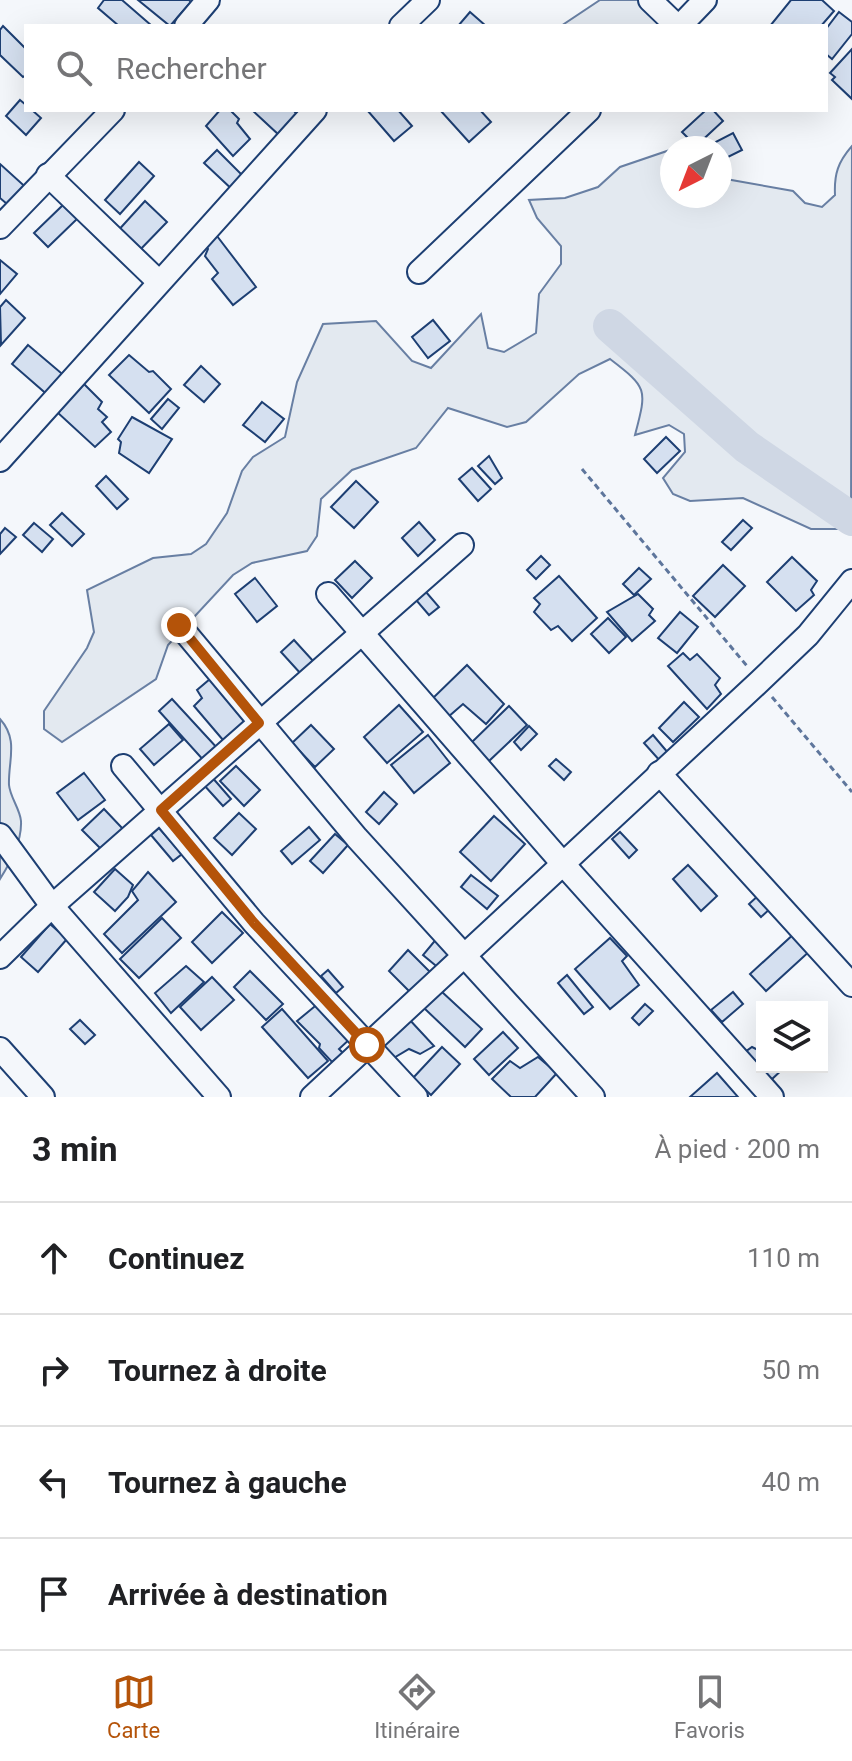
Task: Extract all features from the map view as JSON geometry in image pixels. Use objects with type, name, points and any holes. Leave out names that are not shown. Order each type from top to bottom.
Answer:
[{"type":"street","points":[[188,24],[208,0]]},
{"type":"street","points":[[403,24],[428,0]]},
{"type":"street","points":[[650,0],[676,24]]},
{"type":"street","points":[[680,24],[705,0]]},
{"type":"street","points":[[0,227],[111,112]]},
{"type":"street","points":[[0,460],[313,112]]},
{"type":"street","points":[[419,272],[587,112]]},
{"type":"street","points":[[48,175],[159,282]]},
{"type":"street","points":[[0,957],[52,906],[462,545]]},
{"type":"street","points":[[312,1097],[760,681],[808,635],[852,581]]},
{"type":"street","points":[[328,594],[564,865],[772,1097]]},
{"type":"street","points":[[179,625],[357,838],[593,1097]]},
{"type":"street","points":[[123,766],[254,923],[416,1097]]},
{"type":"street","points":[[659,773],[852,985]]},
{"type":"street","points":[[0,835],[52,906],[219,1097]]},
{"type":"street","points":[[0,1049],[43,1097]]},
{"type":"path","points":[[582,469],[852,792]]},
{"type":"shaded area","points":[[600,0],[647,0],[672,24],[564,24]]},
{"type":"shaded area","points":[[852,146],[851,529],[811,529],[743,498],[690,501],[673,494],[663,478],[685,452],[684,434],[669,425],[635,435],[642,408],[641,391],[632,377],[610,359],[579,374],[526,422],[507,427],[448,408],[416,448],[352,470],[321,499],[317,536],[307,551],[252,563],[233,575],[168,645],[156,679],[62,742],[44,729],[44,711],[87,648],[94,632],[87,590],[153,558],[191,554],[206,544],[227,513],[242,471],[253,457],[285,437],[297,382],[323,324],[376,321],[412,361],[431,368],[481,314],[488,348],[504,352],[536,333],[539,294],[561,264],[561,246],[537,218],[529,200],[565,198],[598,187],[620,167],[660,153],[660,208],[732,208],[732,180],[793,191],[805,203],[822,207],[835,195],[835,181],[843,157]]},
{"type":"shaded area","points":[[0,719],[11,743],[9,785],[19,812],[21,829],[0,879]]},
{"type":"building","points":[[104,0],[122,0],[150,24],[117,24],[98,8]]},
{"type":"building","points":[[138,0],[189,0],[191,2],[172,24],[168,24]]},
{"type":"building","points":[[791,0],[822,0],[834,11],[823,24],[772,24]]},
{"type":"building","points":[[470,12],[484,24],[460,24]]},
{"type":"building","points":[[839,12],[852,22],[852,34],[832,59],[828,56],[828,26]]},
{"type":"building","points":[[3,26],[24,47],[23,77],[0,55],[0,30]]},
{"type":"building","points":[[852,49],[852,99],[832,80],[835,77],[830,73]]},
{"type":"building","points":[[20,100],[24,103],[24,112],[34,112],[41,118],[26,135],[6,116]]},
{"type":"building","points":[[218,112],[232,112],[250,139],[233,156],[206,126]]},
{"type":"building","points":[[254,112],[295,112],[298,115],[279,135]]},
{"type":"building","points":[[369,112],[400,112],[412,126],[394,141]]},
{"type":"building","points":[[442,112],[482,112],[491,122],[469,142]]},
{"type":"building","points":[[704,112],[715,112],[723,121],[707,136],[686,136],[682,132]]},
{"type":"building","points":[[733,133],[742,150],[732,155],[732,136],[727,136]]},
{"type":"building","points":[[217,150],[248,181],[236,193],[204,163]]},
{"type":"building","points":[[139,162],[154,176],[120,214],[105,200]]},
{"type":"building","points":[[0,164],[31,192],[14,210],[0,198]]},
{"type":"building","points":[[145,201],[167,222],[136,254],[115,234]]},
{"type":"building","points":[[64,204],[78,218],[48,247],[34,233]]},
{"type":"building","points":[[217,236],[256,287],[233,305],[212,279],[218,273],[205,256],[208,249],[205,245]]},
{"type":"building","points":[[0,260],[17,274],[0,294]]},
{"type":"building","points":[[6,300],[25,318],[1,345],[0,307]]},
{"type":"building","points":[[433,320],[450,341],[428,358],[412,337]]},
{"type":"building","points":[[28,345],[67,378],[50,397],[12,364]]},
{"type":"building","points":[[129,355],[149,372],[153,371],[171,389],[149,413],[109,375]]},
{"type":"building","points":[[201,366],[220,384],[204,402],[184,385]]},
{"type":"building","points":[[84,384],[102,402],[98,409],[107,417],[102,422],[111,432],[95,447],[57,412]]},
{"type":"building","points":[[168,399],[179,408],[162,429],[151,419]]},
{"type":"building","points":[[262,402],[284,419],[265,442],[243,425]]},
{"type":"building","points":[[132,417],[172,439],[149,473],[119,453],[121,442],[118,439]]},
{"type":"building","points":[[666,437],[680,451],[657,473],[644,459]]},
{"type":"building","points":[[489,456],[502,478],[495,484],[478,466]]},
{"type":"building","points":[[472,468],[491,489],[478,501],[459,479]]},
{"type":"building","points":[[106,476],[128,499],[117,509],[96,486]]},
{"type":"building","points":[[356,481],[378,502],[354,528],[331,507]]},
{"type":"building","points":[[62,513],[84,534],[72,546],[50,525]]},
{"type":"building","points":[[743,520],[752,528],[731,550],[722,542]]},
{"type":"building","points":[[419,522],[435,540],[418,556],[402,538]]},
{"type":"building","points":[[34,523],[53,539],[42,552],[23,535]]},
{"type":"building","points":[[5,528],[16,537],[0,554],[0,534]]},
{"type":"building","points":[[541,556],[550,565],[536,579],[527,570]]},
{"type":"building","points":[[792,557],[817,581],[811,590],[814,595],[796,611],[767,582]]},
{"type":"building","points":[[355,561],[372,578],[352,598],[335,580]]},
{"type":"building","points":[[723,565],[745,586],[715,617],[693,596]]},
{"type":"building","points":[[639,568],[651,579],[634,595],[623,584]]},
{"type":"building","points":[[559,576],[597,618],[572,641],[558,626],[551,630],[534,612],[540,604],[534,598]]},
{"type":"building","points":[[255,578],[277,606],[257,622],[235,594]]},
{"type":"building","points":[[426,592],[439,607],[429,615],[416,600]]},
{"type":"building","points":[[638,594],[653,609],[649,615],[655,621],[632,641],[607,612]]},
{"type":"building","points":[[680,612],[698,627],[677,653],[658,638]]},
{"type":"building","points":[[608,618],[626,637],[609,653],[591,634]]},
{"type":"building","points":[[294,640],[314,662],[301,674],[281,652]]},
{"type":"building","points":[[683,653],[690,660],[697,654],[720,678],[715,685],[721,694],[707,709],[668,666]]},
{"type":"building","points":[[467,665],[504,704],[486,724],[463,704],[448,717],[432,699]]},
{"type":"building","points":[[210,679],[245,722],[223,740],[194,706],[202,698],[197,690]]},
{"type":"building","points":[[172,699],[219,750],[206,763],[159,711]]},
{"type":"building","points":[[684,702],[699,717],[673,742],[659,728]]},
{"type":"building","points":[[399,705],[423,732],[387,763],[364,737]]},
{"type":"building","points":[[509,706],[527,725],[489,761],[471,743]]},
{"type":"building","points":[[169,724],[183,740],[154,765],[140,749]]},
{"type":"building","points":[[311,725],[334,749],[315,767],[292,743]]},
{"type":"building","points":[[529,726],[537,734],[521,750],[514,742]]},
{"type":"building","points":[[428,735],[450,763],[414,793],[391,765]]},
{"type":"building","points":[[653,735],[669,754],[661,762],[644,743]]},
{"type":"building","points":[[556,759],[571,772],[564,780],[549,766]]},
{"type":"building","points":[[236,766],[260,790],[244,806],[220,781]]},
{"type":"building","points":[[84,773],[105,800],[78,820],[57,793]]},
{"type":"building","points":[[211,776],[231,799],[223,806],[203,784]]},
{"type":"building","points":[[384,792],[397,804],[379,824],[366,812]]},
{"type":"building","points":[[104,809],[123,829],[102,850],[82,830]]},
{"type":"building","points":[[239,813],[256,829],[232,855],[214,838]]},
{"type":"building","points":[[494,816],[525,844],[491,881],[460,852]]},
{"type":"building","points":[[309,827],[320,840],[292,864],[281,851]]},
{"type":"building","points":[[159,828],[182,854],[173,861],[151,835]]},
{"type":"building","points":[[620,832],[637,850],[629,858],[612,839]]},
{"type":"building","points":[[335,834],[348,845],[323,873],[310,861]]},
{"type":"building","points":[[688,865],[717,896],[701,911],[673,879]]},
{"type":"building","points":[[115,869],[133,885],[128,897],[115,911],[94,892]]},
{"type":"building","points":[[148,872],[176,902],[122,953],[104,934],[138,900],[132,891]]},
{"type":"building","points":[[471,875],[498,896],[487,909],[461,887]]},
{"type":"building","points":[[760,894],[772,907],[761,917],[749,904]]},
{"type":"building","points":[[222,912],[243,933],[212,963],[192,942]]},
{"type":"building","points":[[162,918],[181,938],[139,978],[120,959]]},
{"type":"building","points":[[50,924],[67,939],[38,972],[21,957]]},
{"type":"building","points":[[796,932],[812,949],[766,991],[750,974]]},
{"type":"building","points":[[438,937],[457,953],[441,970],[423,955]]},
{"type":"building","points":[[610,938],[627,956],[622,961],[639,985],[610,1009],[575,969]]},
{"type":"building","points":[[408,950],[430,972],[410,992],[389,971]]},
{"type":"building","points":[[186,966],[204,982],[171,1013],[155,993]]},
{"type":"building","points":[[328,970],[343,987],[336,993],[321,976]]},
{"type":"building","points":[[250,971],[283,1004],[266,1020],[234,987]]},
{"type":"building","points":[[567,975],[593,1007],[584,1014],[558,983]]},
{"type":"building","points":[[212,977],[234,1000],[201,1030],[180,1007]]},
{"type":"building","points":[[441,991],[482,1029],[465,1047],[424,1008]]},
{"type":"building","points":[[733,992],[743,1004],[722,1022],[711,1010]]},
{"type":"building","points":[[320,1002],[353,1036],[339,1049],[343,1053],[332,1062],[319,1048],[320,1044],[297,1021]]},
{"type":"building","points":[[645,1004],[653,1011],[639,1025],[632,1018]]},
{"type":"building","points":[[282,1009],[328,1061],[308,1078],[262,1027]]},
{"type":"building","points":[[408,1018],[434,1046],[420,1054],[409,1049],[392,1059],[379,1045]]},
{"type":"building","points":[[80,1020],[95,1035],[85,1044],[70,1029]]},
{"type":"building","points":[[503,1032],[518,1048],[489,1075],[474,1059]]},
{"type":"building","points":[[442,1047],[460,1064],[431,1095],[413,1078]]},
{"type":"building","points":[[752,1047],[756,1049],[756,1064],[745,1052]]},
{"type":"building","points":[[538,1057],[557,1073],[535,1097],[511,1097],[492,1079],[510,1061],[520,1068]]},
{"type":"building","points":[[717,1073],[738,1097],[690,1097]]},
{"type":"building","points":[[764,1073],[779,1073],[771,1080]]},
{"type":"waterway","points":[[610,326],[747,447],[852,519]]},
{"type":"route","points":[[179,625],[259,723],[161,810],[254,923],[367,1045]]}]
